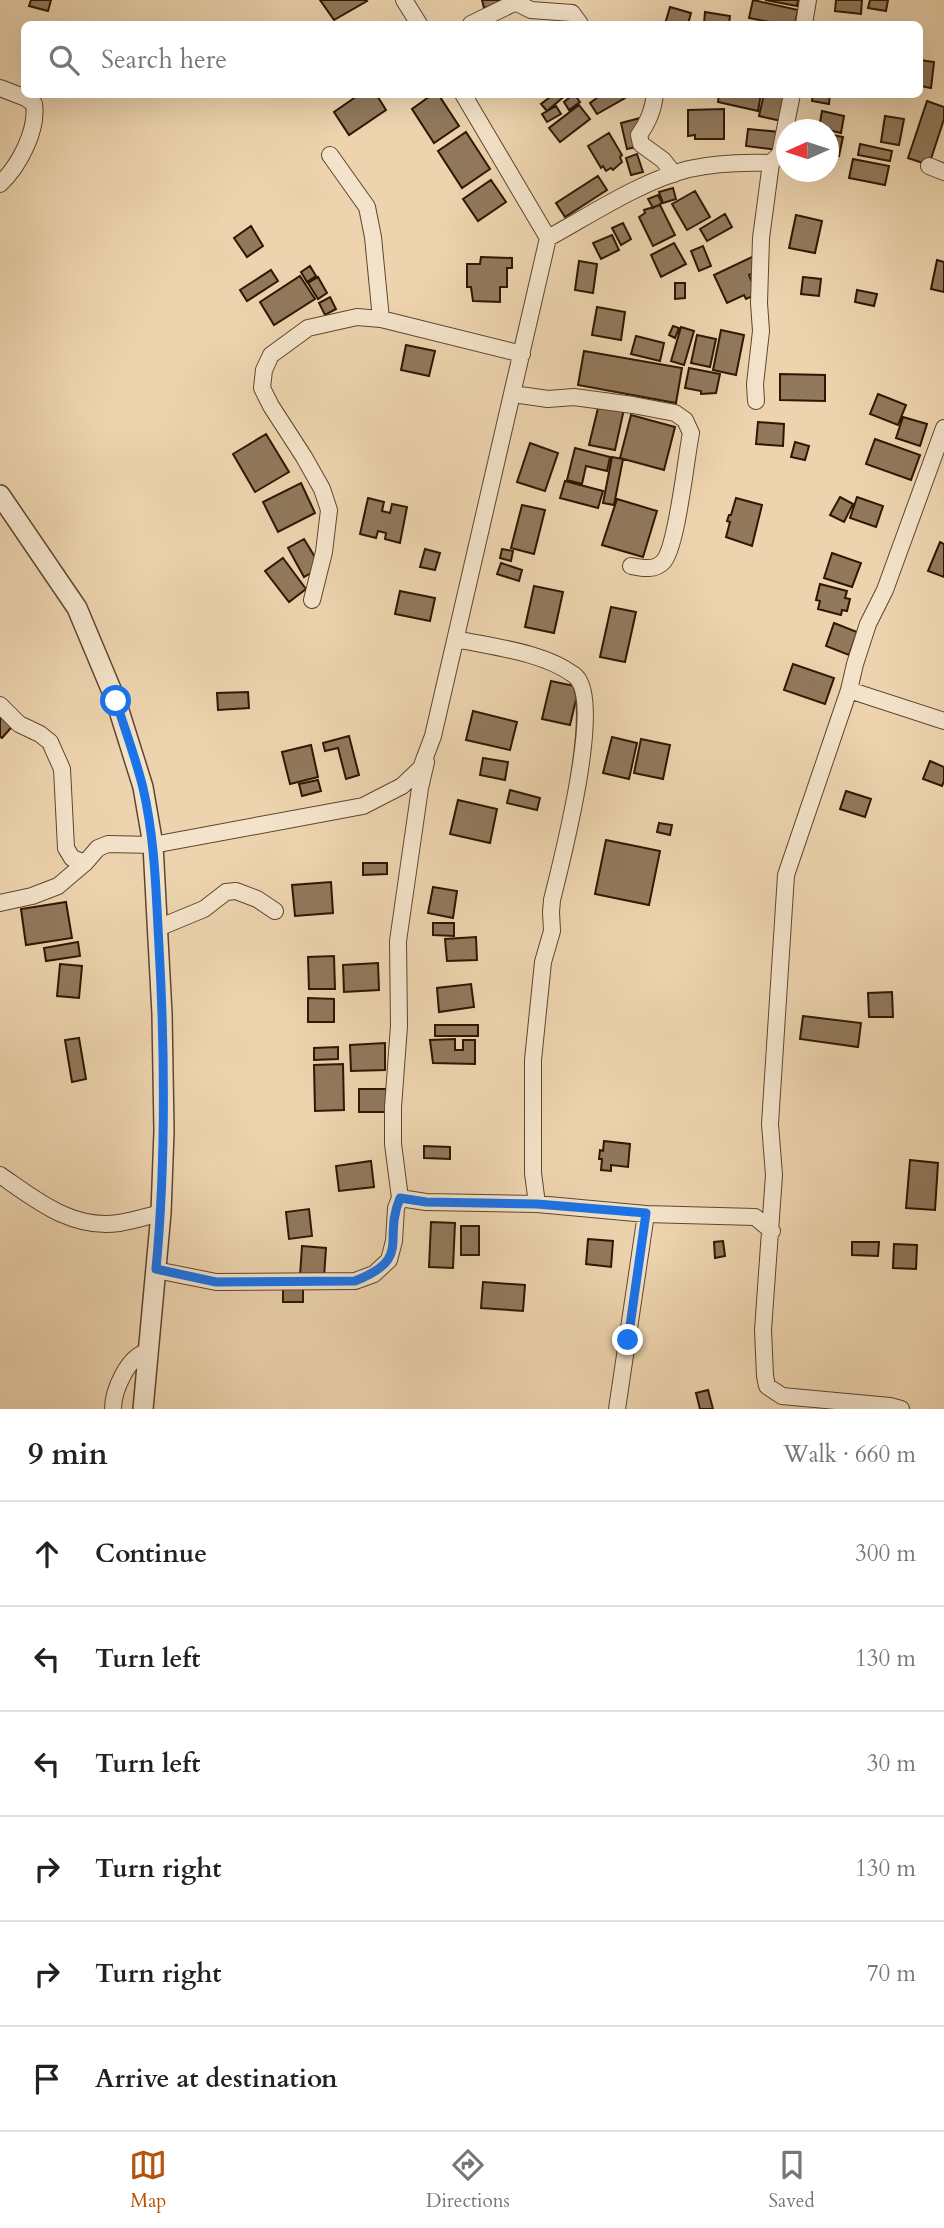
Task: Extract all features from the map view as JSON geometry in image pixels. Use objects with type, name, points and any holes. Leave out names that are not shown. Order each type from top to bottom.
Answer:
[{"type":"street","points":[[404,0],[417,21]]},
{"type":"street","points":[[804,21],[808,0]]},
{"type":"street","points":[[477,21],[516,1],[531,10],[572,13],[578,21]]},
{"type":"street","points":[[0,88],[21,96]]},
{"type":"street","points":[[0,184],[12,173],[23,153],[36,115],[34,104],[26,98]]},
{"type":"street","points":[[156,1269],[216,1282],[355,1281],[374,1274],[389,1260],[394,1241],[396,1208],[400,1198],[393,1144],[399,1026],[398,941],[420,788],[548,238],[465,98]]},
{"type":"street","points":[[655,98],[648,122],[639,135],[641,145],[663,160],[674,174]]},
{"type":"street","points":[[756,401],[755,383],[761,331],[761,238],[771,163],[780,154],[791,98]]},
{"type":"street","points":[[330,155],[366,208],[373,237],[381,319]]},
{"type":"street","points":[[548,238],[674,174],[724,164],[771,163]]},
{"type":"street","points":[[312,600],[324,552],[328,510],[322,489],[262,388],[264,370],[271,355],[308,328],[357,317],[381,319],[522,354]]},
{"type":"street","points":[[513,394],[548,399],[574,397],[633,405],[675,413],[685,420],[691,433],[672,544],[663,562],[650,569],[631,566]]},
{"type":"street","points":[[901,1409],[782,1396],[767,1386],[763,1330],[774,1175],[770,1124],[786,875],[849,690],[868,624],[885,590],[944,428]]},
{"type":"street","points":[[0,495],[77,608],[116,701],[143,787],[153,845],[162,1014],[164,1118],[162,1213],[143,1409]]},
{"type":"street","points":[[456,639],[519,652],[552,663],[576,676],[585,699],[581,765],[552,900],[552,931],[543,962],[534,1032],[533,1173],[537,1204]]},
{"type":"street","points":[[849,690],[944,721]]},
{"type":"street","points":[[0,705],[19,724],[50,742],[62,769],[66,848],[72,858],[85,863]]},
{"type":"street","points":[[0,903],[32,896],[58,886],[98,848],[108,844],[153,845],[363,806],[402,786],[421,768],[433,736]]},
{"type":"street","points":[[158,928],[204,909],[226,892],[236,891],[257,899],[275,911]]},
{"type":"street","points":[[0,1175],[52,1211],[85,1223],[117,1223],[162,1213]]},
{"type":"street","points":[[400,1198],[426,1202],[537,1204],[646,1213],[755,1217],[772,1231]]},
{"type":"street","points":[[755,1217],[772,1204]]},
{"type":"street","points":[[617,1409],[646,1213]]},
{"type":"street","points":[[113,1409],[117,1385],[138,1357],[148,1352]]},
{"type":"building","points":[[31,0],[51,0],[48,11],[29,6]]},
{"type":"building","points":[[320,0],[366,0],[367,1],[334,20]]},
{"type":"building","points":[[482,0],[507,0],[508,1],[484,8]]},
{"type":"building","points":[[753,0],[798,10],[796,21],[749,18]]},
{"type":"building","points":[[765,0],[798,0],[797,6]]},
{"type":"building","points":[[836,0],[862,0],[861,14],[835,11]]},
{"type":"building","points":[[870,0],[888,0],[886,11],[868,8]]},
{"type":"building","points":[[670,7],[691,13],[689,21],[666,21]]},
{"type":"building","points":[[705,12],[730,16],[729,21],[704,21]]},
{"type":"building","points":[[923,60],[934,62],[931,88],[923,87]]},
{"type":"building","points":[[354,98],[378,98],[386,110],[349,135],[334,112]]},
{"type":"building","points":[[427,98],[441,98],[459,126],[434,143],[412,109]]},
{"type":"building","points":[[549,98],[562,98],[547,111],[541,104]]},
{"type":"building","points":[[569,98],[577,98],[580,102],[569,110],[564,102]]},
{"type":"building","points":[[597,98],[625,98],[597,114],[590,103]]},
{"type":"building","points":[[718,98],[760,98],[758,111],[718,102]]},
{"type":"building","points":[[763,98],[791,98],[787,119],[759,116]]},
{"type":"building","points":[[812,98],[830,98],[829,104],[812,101]]},
{"type":"building","points":[[927,101],[944,107],[944,119],[929,165],[908,158]]},
{"type":"building","points":[[579,105],[590,119],[560,142],[549,128]]},
{"type":"building","points":[[556,106],[561,114],[547,122],[542,114]]},
{"type":"building","points":[[724,109],[724,139],[695,139],[695,135],[688,136],[688,110]]},
{"type":"building","points":[[822,111],[844,116],[841,133],[839,119],[821,119]]},
{"type":"building","points":[[885,116],[904,119],[899,145],[881,142]]},
{"type":"building","points":[[640,118],[646,145],[627,149],[621,123]]},
{"type":"building","points":[[748,129],[776,132],[776,150],[746,146]]},
{"type":"building","points":[[466,132],[490,169],[462,188],[438,151]]},
{"type":"building","points":[[609,133],[622,155],[622,162],[613,170],[611,168],[606,171],[603,166],[601,168],[588,146]]},
{"type":"building","points":[[839,136],[843,137],[839,156]]},
{"type":"building","points":[[860,144],[892,151],[890,161],[858,155]]},
{"type":"building","points":[[637,154],[643,172],[631,175],[626,158]]},
{"type":"building","points":[[853,159],[889,166],[885,185],[849,178]]},
{"type":"building","points":[[598,176],[607,190],[565,217],[556,203]]},
{"type":"building","points":[[491,180],[506,202],[478,221],[463,199]]},
{"type":"building","points":[[673,188],[676,199],[663,203],[659,192]]},
{"type":"building","points":[[695,191],[710,217],[687,230],[672,204]]},
{"type":"building","points":[[658,195],[662,203],[653,208],[648,199]]},
{"type":"building","points":[[660,205],[675,235],[653,246],[639,217],[645,213],[644,210]]},
{"type":"building","points":[[725,214],[732,227],[707,241],[700,229]]},
{"type":"building","points":[[796,215],[822,221],[815,253],[789,248]]},
{"type":"building","points":[[623,223],[631,239],[621,245],[612,228]]},
{"type":"building","points":[[251,226],[263,246],[247,257],[234,238]]},
{"type":"building","points":[[612,235],[619,250],[601,259],[593,243]]},
{"type":"building","points":[[674,243],[686,264],[661,277],[651,255]]},
{"type":"building","points":[[703,246],[711,266],[699,271],[691,251]]},
{"type":"building","points":[[754,256],[761,270],[749,275],[757,294],[746,299],[744,295],[727,303],[714,275]]},
{"type":"building","points":[[481,257],[512,258],[512,268],[507,268],[507,287],[500,287],[500,302],[473,301],[471,287],[467,287],[467,264],[480,264]]},
{"type":"building","points":[[937,260],[944,262],[944,292],[931,289]]},
{"type":"building","points":[[579,261],[597,264],[593,293],[575,290]]},
{"type":"building","points":[[310,266],[316,276],[307,282],[301,272]]},
{"type":"building","points":[[271,270],[278,281],[247,301],[240,290]]},
{"type":"building","points":[[300,276],[315,299],[274,325],[260,302]]},
{"type":"building","points":[[318,277],[327,293],[318,299],[308,283]]},
{"type":"building","points":[[803,277],[821,279],[819,296],[801,294]]},
{"type":"building","points":[[675,283],[685,283],[685,298],[675,299]]},
{"type":"building","points":[[857,290],[877,294],[874,306],[855,302]]},
{"type":"building","points":[[330,297],[336,309],[325,315],[319,303]]},
{"type":"building","points":[[597,307],[625,312],[621,340],[592,335]]},
{"type":"building","points":[[673,326],[679,328],[675,338],[669,335]]},
{"type":"building","points":[[681,327],[694,331],[684,365],[671,361]]},
{"type":"building","points":[[721,330],[744,335],[736,375],[713,370]]},
{"type":"building","points":[[697,335],[716,339],[710,367],[691,363]]},
{"type":"building","points":[[636,336],[664,343],[660,361],[631,354]]},
{"type":"building","points":[[406,345],[435,351],[429,376],[401,370]]},
{"type":"building","points":[[584,351],[682,368],[676,403],[578,385]]},
{"type":"building","points":[[689,368],[720,374],[716,393],[701,394],[701,391],[685,388]]},
{"type":"building","points":[[780,374],[825,375],[825,401],[780,400]]},
{"type":"building","points":[[878,394],[906,405],[898,425],[870,414]]},
{"type":"building","points":[[599,404],[624,409],[615,450],[589,445]]},
{"type":"building","points":[[631,415],[675,427],[664,470],[620,458]]},
{"type":"building","points":[[903,417],[927,424],[920,446],[896,438]]},
{"type":"building","points":[[758,422],[784,424],[783,446],[756,444]]},
{"type":"building","points":[[266,434],[289,472],[255,492],[233,454]]},
{"type":"building","points":[[875,439],[920,455],[911,480],[866,464]]},
{"type":"building","points":[[795,442],[809,446],[805,460],[791,457]]},
{"type":"building","points":[[530,443],[558,453],[545,491],[517,482]]},
{"type":"building","points":[[575,448],[610,457],[607,471],[586,466],[582,484],[567,480]]},
{"type":"building","points":[[612,457],[623,459],[614,505],[603,503]]},
{"type":"building","points":[[565,481],[603,491],[598,508],[560,498]]},
{"type":"building","points":[[301,483],[315,513],[278,532],[263,502]]},
{"type":"building","points":[[840,497],[853,504],[844,522],[830,515]]},
{"type":"building","points":[[857,497],[883,506],[876,527],[850,518]]},
{"type":"building","points":[[368,498],[384,502],[382,511],[390,513],[392,504],[407,507],[400,543],[385,539],[386,533],[378,531],[376,538],[360,534]]},
{"type":"building","points":[[736,498],[762,505],[752,546],[726,537],[730,522],[727,521]]},
{"type":"building","points":[[617,499],[657,511],[643,557],[602,545]]},
{"type":"building","points":[[522,505],[545,510],[534,554],[511,548]]},
{"type":"building","points":[[304,539],[321,567],[304,577],[288,548]]},
{"type":"building","points":[[940,542],[944,544],[944,577],[928,571]]},
{"type":"building","points":[[425,549],[440,553],[435,570],[420,567]]},
{"type":"building","points":[[502,549],[513,551],[511,561],[500,558]]},
{"type":"building","points":[[832,553],[861,563],[852,587],[824,578]]},
{"type":"building","points":[[283,558],[306,589],[289,602],[265,571]]},
{"type":"building","points":[[501,563],[522,570],[519,581],[497,574]]},
{"type":"building","points":[[820,584],[847,591],[845,598],[850,599],[847,611],[842,610],[841,615],[818,609],[820,601],[816,600]]},
{"type":"building","points":[[534,586],[563,592],[554,633],[525,627]]},
{"type":"building","points":[[400,591],[435,598],[430,621],[395,614]]},
{"type":"building","points":[[611,607],[636,612],[625,662],[600,657]]},
{"type":"building","points":[[834,623],[857,632],[849,655],[826,646]]},
{"type":"building","points":[[793,664],[834,678],[825,704],[784,690]]},
{"type":"building","points":[[551,681],[579,687],[570,725],[542,719]]},
{"type":"building","points":[[248,692],[249,708],[218,710],[217,693]]},
{"type":"building","points":[[0,705],[17,721],[2,738],[0,737]]},
{"type":"building","points":[[473,711],[517,722],[510,750],[466,740]]},
{"type":"building","points":[[349,736],[359,775],[346,779],[338,748],[325,751],[323,743]]},
{"type":"building","points":[[612,737],[637,743],[629,779],[603,773]]},
{"type":"building","points":[[641,739],[670,745],[663,779],[634,773]]},
{"type":"building","points":[[311,745],[318,777],[290,784],[282,752]]},
{"type":"building","points":[[483,758],[508,762],[505,780],[480,775]]},
{"type":"building","points":[[930,761],[944,767],[942,786],[923,779]]},
{"type":"building","points":[[318,780],[321,791],[302,796],[299,784]]},
{"type":"building","points":[[510,790],[540,798],[537,810],[507,803]]},
{"type":"building","points":[[846,791],[871,799],[865,817],[840,809]]},
{"type":"building","points":[[458,800],[497,809],[490,843],[450,834]]},
{"type":"building","points":[[659,823],[672,825],[670,835],[657,832]]},
{"type":"building","points":[[606,840],[660,851],[649,905],[595,894]]},
{"type":"building","points":[[363,863],[387,863],[387,874],[363,875]]},
{"type":"building","points":[[331,882],[333,913],[295,916],[292,885]]},
{"type":"building","points":[[433,887],[457,891],[453,918],[428,913]]},
{"type":"building","points":[[66,902],[72,938],[26,945],[21,909]]},
{"type":"building","points":[[433,923],[454,923],[454,936],[433,935]]},
{"type":"building","points":[[476,937],[477,960],[447,961],[445,939]]},
{"type":"building","points":[[78,942],[80,956],[46,961],[44,948]]},
{"type":"building","points":[[334,956],[335,989],[309,989],[308,957]]},
{"type":"building","points":[[378,963],[379,990],[344,992],[343,965]]},
{"type":"building","points":[[60,964],[82,966],[79,998],[57,996]]},
{"type":"building","points":[[471,984],[474,1007],[439,1012],[437,988]]},
{"type":"building","points":[[892,992],[893,1017],[869,1017],[868,993]]},
{"type":"building","points":[[308,998],[334,999],[334,1022],[308,1022]]},
{"type":"building","points":[[803,1016],[861,1023],[858,1047],[800,1039]]},
{"type":"building","points":[[435,1025],[478,1025],[478,1036],[435,1036]]},
{"type":"building","points":[[79,1038],[86,1079],[72,1082],[65,1040]]},
{"type":"building","points":[[455,1039],[455,1050],[463,1050],[463,1040],[475,1040],[475,1064],[433,1063],[430,1040]]},
{"type":"building","points":[[385,1043],[385,1070],[351,1071],[350,1045]]},
{"type":"building","points":[[338,1047],[338,1059],[314,1060],[314,1048]]},
{"type":"building","points":[[343,1064],[344,1110],[315,1111],[314,1065]]},
{"type":"building","points":[[359,1089],[386,1089],[386,1112],[359,1112]]},
{"type":"building","points":[[604,1141],[630,1144],[628,1167],[611,1165],[611,1171],[601,1170],[602,1159],[599,1159]]},
{"type":"building","points":[[424,1146],[450,1147],[450,1159],[424,1158]]},
{"type":"building","points":[[910,1160],[938,1163],[935,1210],[906,1208]]},
{"type":"building","points":[[371,1161],[374,1187],[339,1191],[336,1166]]},
{"type":"building","points":[[309,1209],[312,1236],[289,1239],[286,1212]]},
{"type":"building","points":[[431,1222],[455,1223],[453,1268],[429,1267]]},
{"type":"building","points":[[461,1226],[479,1226],[479,1255],[461,1255]]},
{"type":"building","points":[[588,1239],[613,1241],[611,1267],[586,1264]]},
{"type":"building","points":[[723,1241],[725,1256],[715,1258],[714,1242]]},
{"type":"building","points":[[852,1242],[879,1242],[878,1256],[852,1255]]},
{"type":"building","points":[[894,1244],[917,1245],[916,1269],[893,1268]]},
{"type":"building","points":[[302,1246],[326,1248],[324,1278],[300,1276]]},
{"type":"building","points":[[483,1282],[525,1285],[523,1311],[481,1308]]},
{"type":"building","points":[[303,1286],[303,1302],[283,1302],[283,1287]]},
{"type":"building","points":[[708,1390],[713,1409],[700,1409],[696,1393]]},
{"type":"route","points":[[116,701],[143,787],[153,845],[162,1014],[164,1131],[162,1213],[156,1269],[216,1282],[355,1281],[374,1274],[389,1260],[394,1241],[396,1208],[400,1198],[426,1202],[537,1204],[646,1213],[628,1340]]}]
